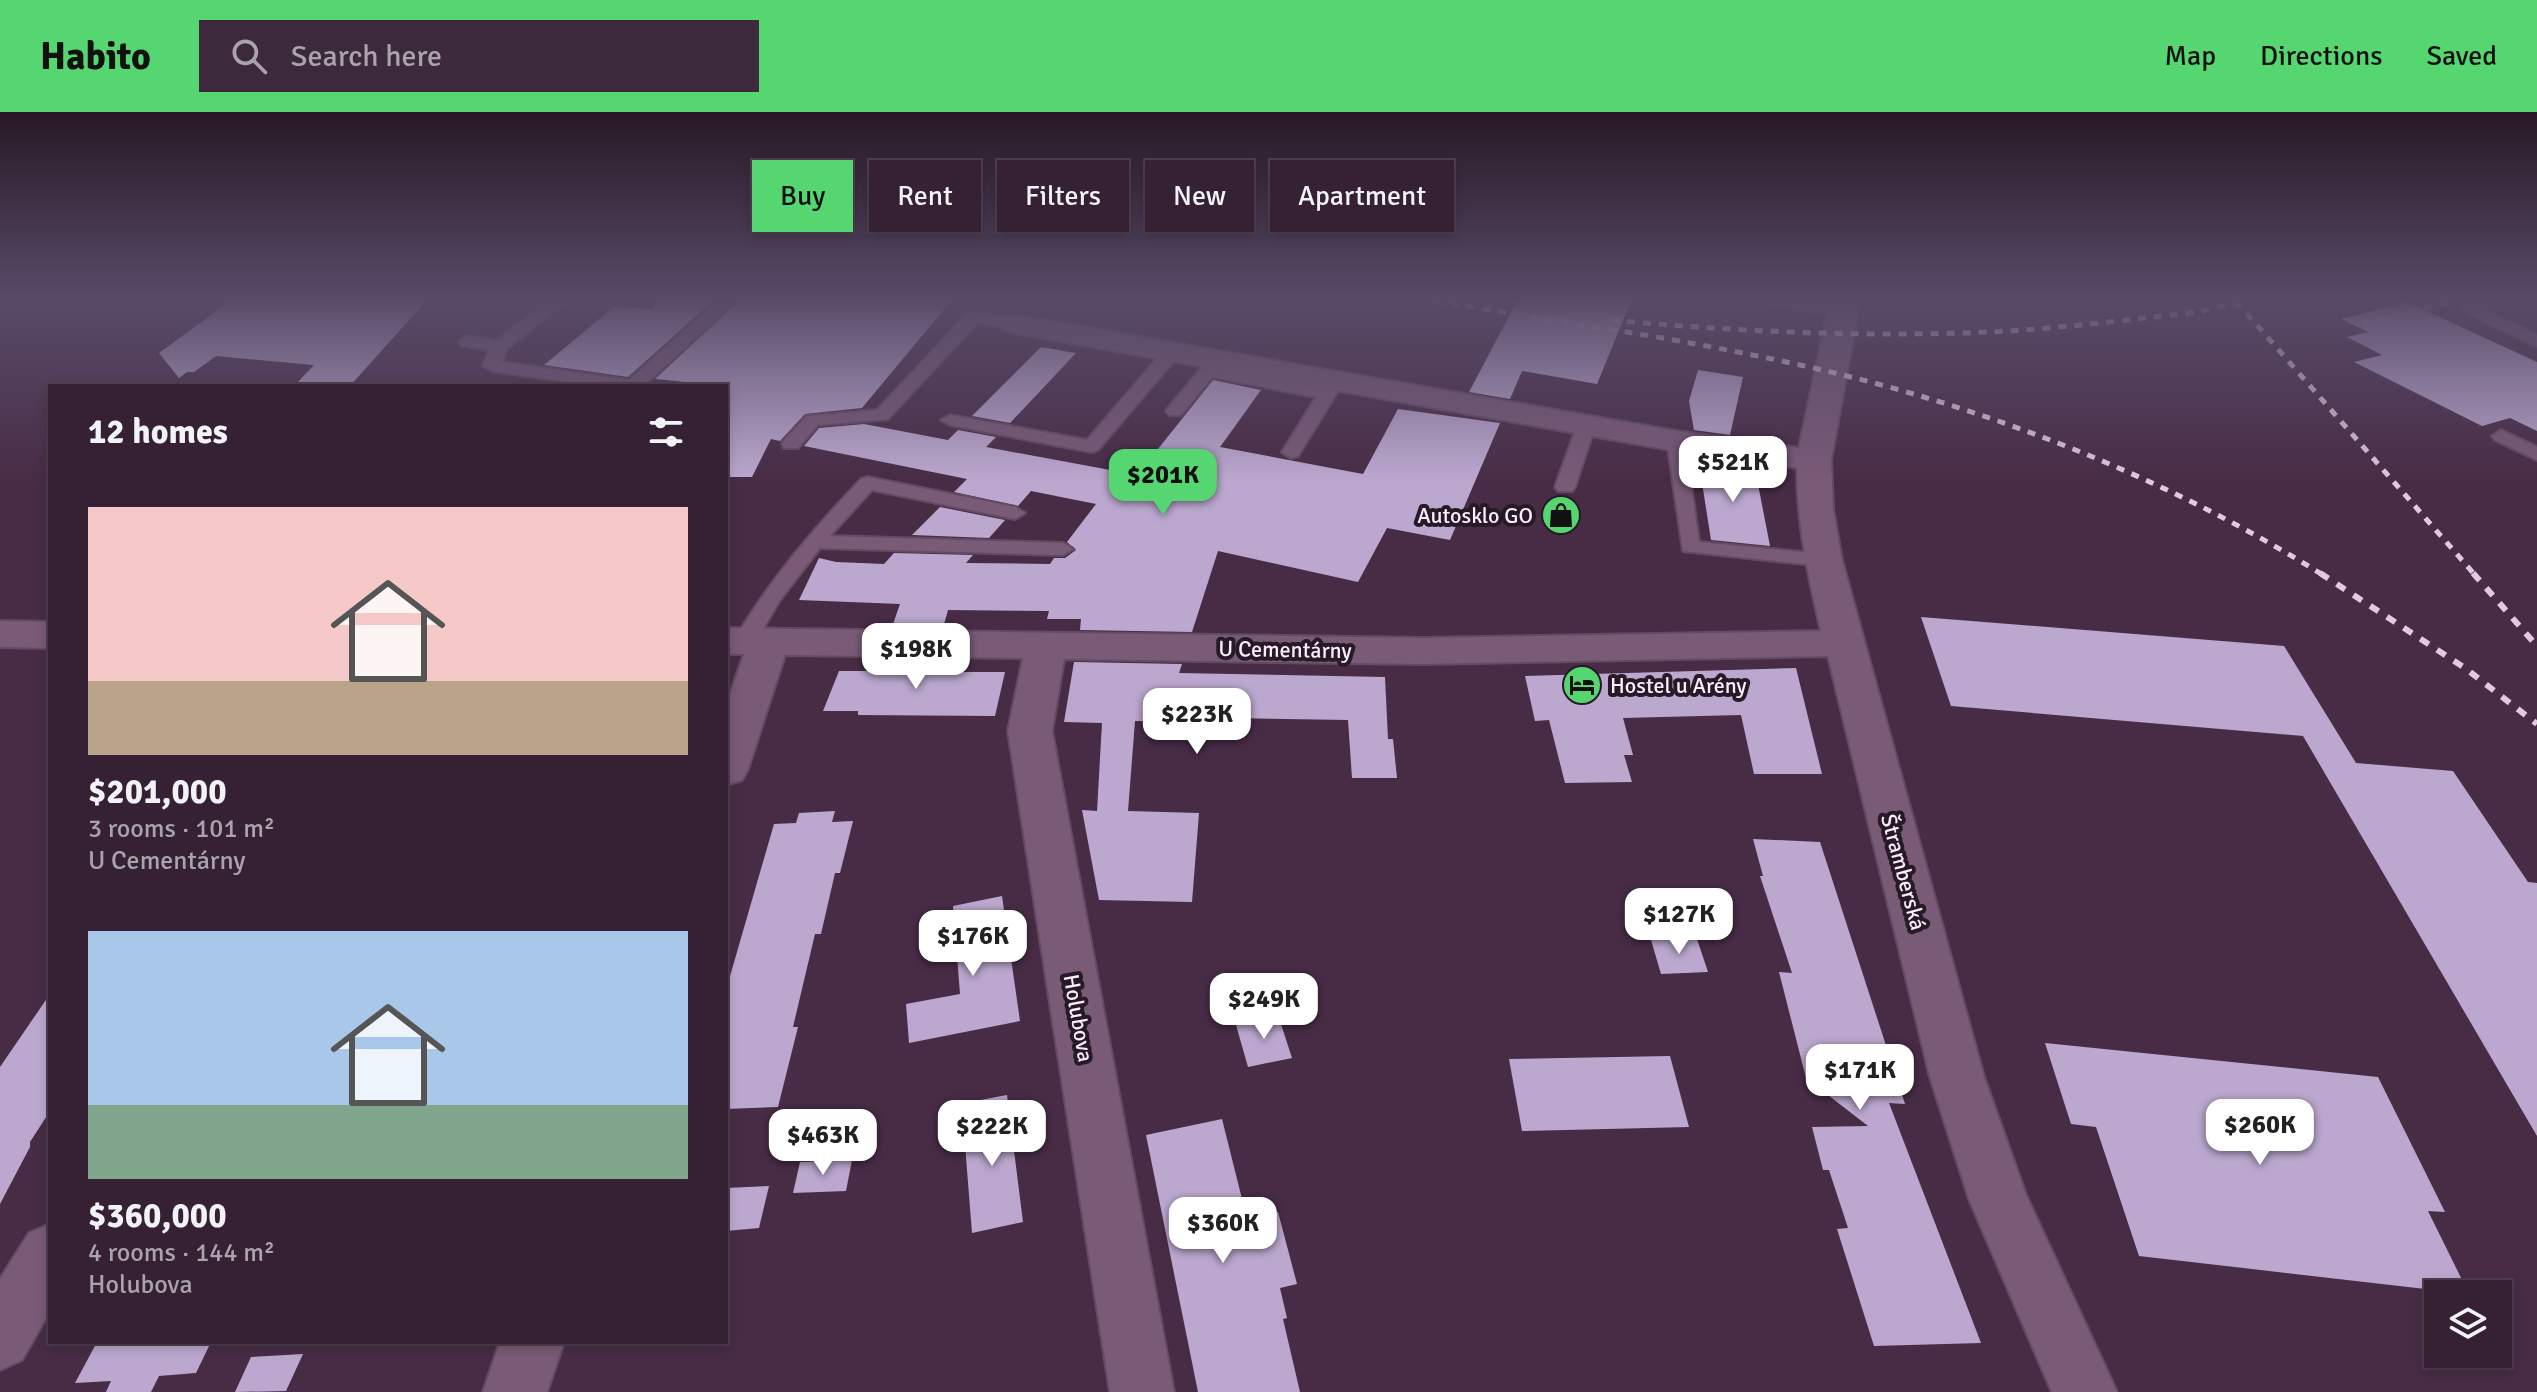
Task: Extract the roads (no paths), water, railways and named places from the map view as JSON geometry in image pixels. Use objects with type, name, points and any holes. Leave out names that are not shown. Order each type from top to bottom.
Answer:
[{"type":"street","points":[[1211,361],[1331,388],[1814,460]]},
{"type":"street","name":"Štramberská","points":[[1833,361],[1814,460],[1813,488],[1823,560],[1957,1077],[2003,1211],[2085,1392]]},
{"type":"street","points":[[0,634],[48,635]]},
{"type":"street","points":[[728,757],[747,641]]},
{"type":"street","name":"U Cementárny","points":[[747,641],[1522,651],[1844,643]]},
{"type":"street","name":"Holubova","points":[[1046,644],[1030,731],[1142,1392]]},
{"type":"street","points":[[0,1338],[48,1256]]},
{"type":"street","points":[[515,1392],[531,1344]]},
{"type":"lane","points":[[494,361],[492,366],[618,384]]},
{"type":"lane","points":[[634,384],[661,361]]},
{"type":"lane","points":[[791,444],[813,420],[882,415],[932,361]]},
{"type":"lane","points":[[950,420],[1091,446],[1164,361]]},
{"type":"lane","points":[[1175,411],[1208,371],[1331,388],[1291,452]]},
{"type":"lane","points":[[1565,487],[1586,426]]},
{"type":"lane","points":[[2501,436],[2537,454]]},
{"type":"lane","points":[[1676,441],[1690,547],[1823,560]]},
{"type":"lane","points":[[747,641],[769,600],[813,542],[868,483],[1015,513]]},
{"type":"lane","points":[[813,542],[1063,549]]},
{"type":"railway","points":[[1779,361],[1839,374],[1965,410],[2089,455],[2209,511],[2323,575]]},
{"type":"railway","points":[[2288,361],[2475,575]]},
{"type":"railway","points":[[2320,573],[2465,668],[2537,724]]},
{"type":"railway","points":[[2473,573],[2537,646]]},
{"type":"place","name":"Autosklo GO","points":[[1561,515]]},
{"type":"place","name":"Hostel u Arény","points":[[1582,685]]}]
